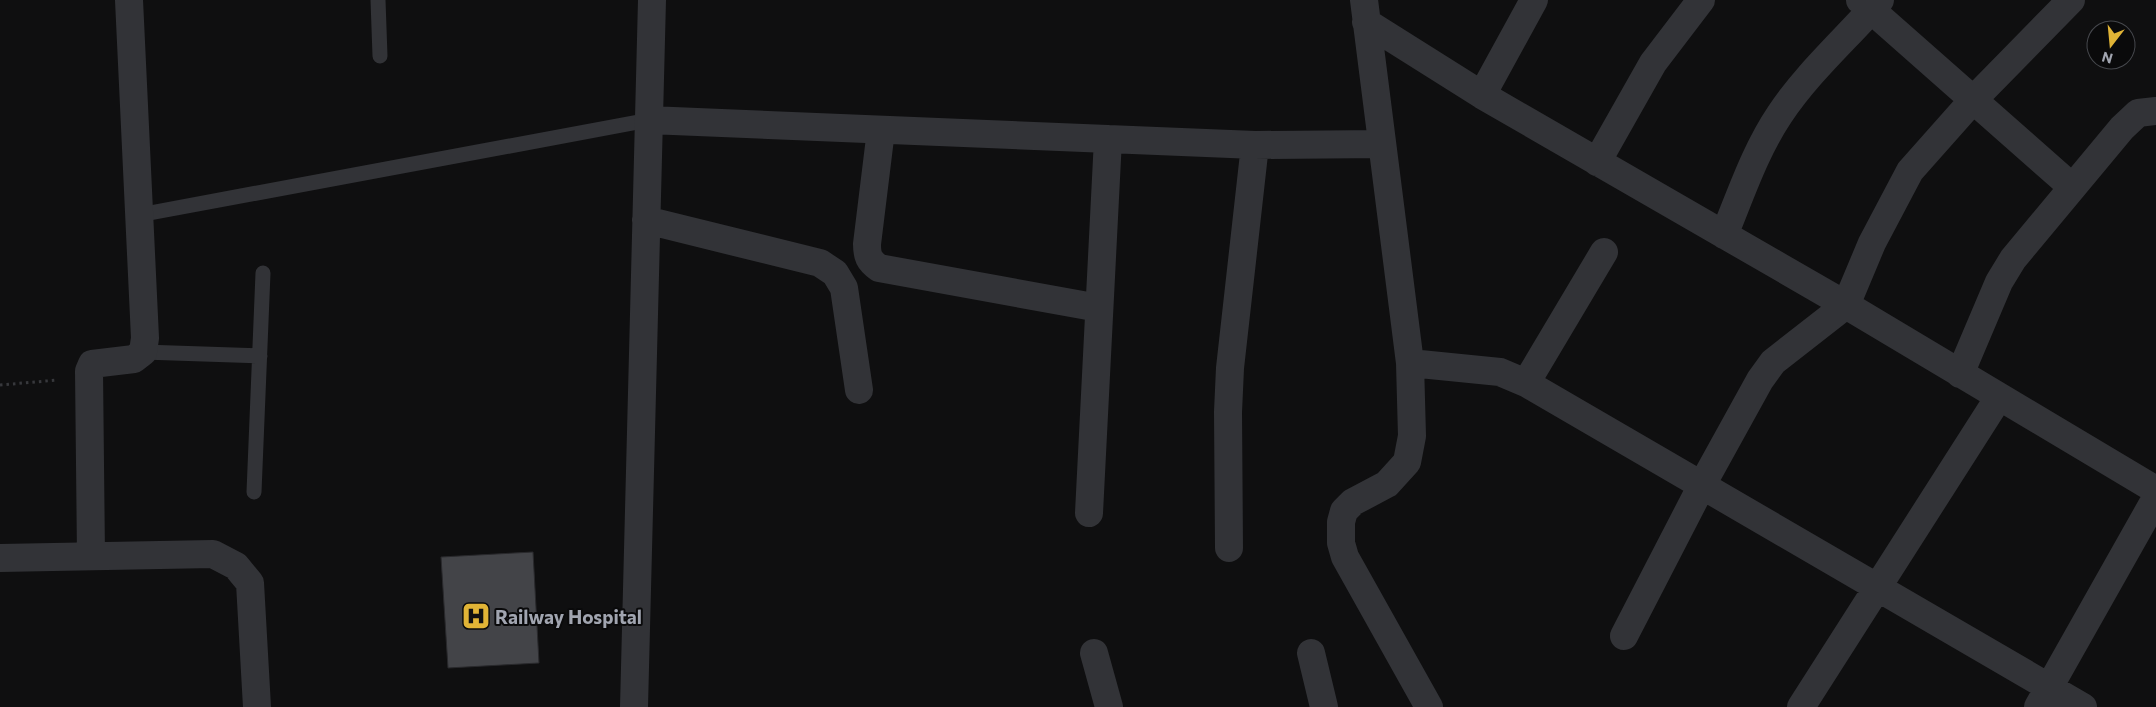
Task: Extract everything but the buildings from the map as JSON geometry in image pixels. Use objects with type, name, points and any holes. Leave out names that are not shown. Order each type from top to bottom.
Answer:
[{"type":"street","points":[[91,556],[89,372],[92,364],[134,360],[143,352],[145,338],[129,0]]},
{"type":"street","points":[[634,707],[652,0]]},
{"type":"street","points":[[1482,95],[1534,0]]},
{"type":"street","points":[[1597,162],[1653,63],[1701,0]]},
{"type":"street","points":[[1624,636],[1702,485],[1760,380],[1773,362],[1846,305],[1872,243],[1910,170],[1973,100],[2071,0]]},
{"type":"street","points":[[1724,235],[1755,157],[1780,114],[1870,3],[1973,100],[2072,188]]},
{"type":"street","points":[[1365,11],[1482,95],[1846,305],[2156,490]]},
{"type":"street","points":[[1365,11],[1410,363],[1412,436],[1407,462],[1387,484],[1353,502],[1344,511],[1341,522],[1341,543],[1345,557],[1429,707]]},
{"type":"street","points":[[1960,374],[2004,274],[2013,259],[2122,128],[2138,113],[2156,110]]},
{"type":"street","points":[[649,120],[1255,145],[1382,144]]},
{"type":"street","points":[[881,130],[867,244],[867,255],[870,262],[879,268],[1099,308]]},
{"type":"street","points":[[1089,513],[1108,139]]},
{"type":"street","points":[[1229,548],[1228,412],[1230,368],[1255,145]]},
{"type":"street","points":[[646,220],[820,263],[835,273],[844,288],[859,390]]},
{"type":"street","points":[[1526,383],[1604,252]]},
{"type":"street","points":[[1410,363],[1500,372],[1526,383],[1878,588],[2044,697],[2084,707]]},
{"type":"street","points":[[1801,707],[1999,397]]},
{"type":"street","points":[[2044,697],[2156,498]]},
{"type":"street","points":[[0,558],[213,554],[236,566],[250,584],[257,707]]},
{"type":"street","points":[[1311,653],[1324,707]]},
{"type":"street","points":[[1094,654],[1110,707]]},
{"type":"lane","points":[[378,0],[380,56]]},
{"type":"lane","points":[[139,215],[649,120]]},
{"type":"lane","points":[[254,492],[263,273]]},
{"type":"lane","points":[[143,352],[260,356]]},
{"type":"place","name":"Railway Hospital","points":[[476,616]]}]
